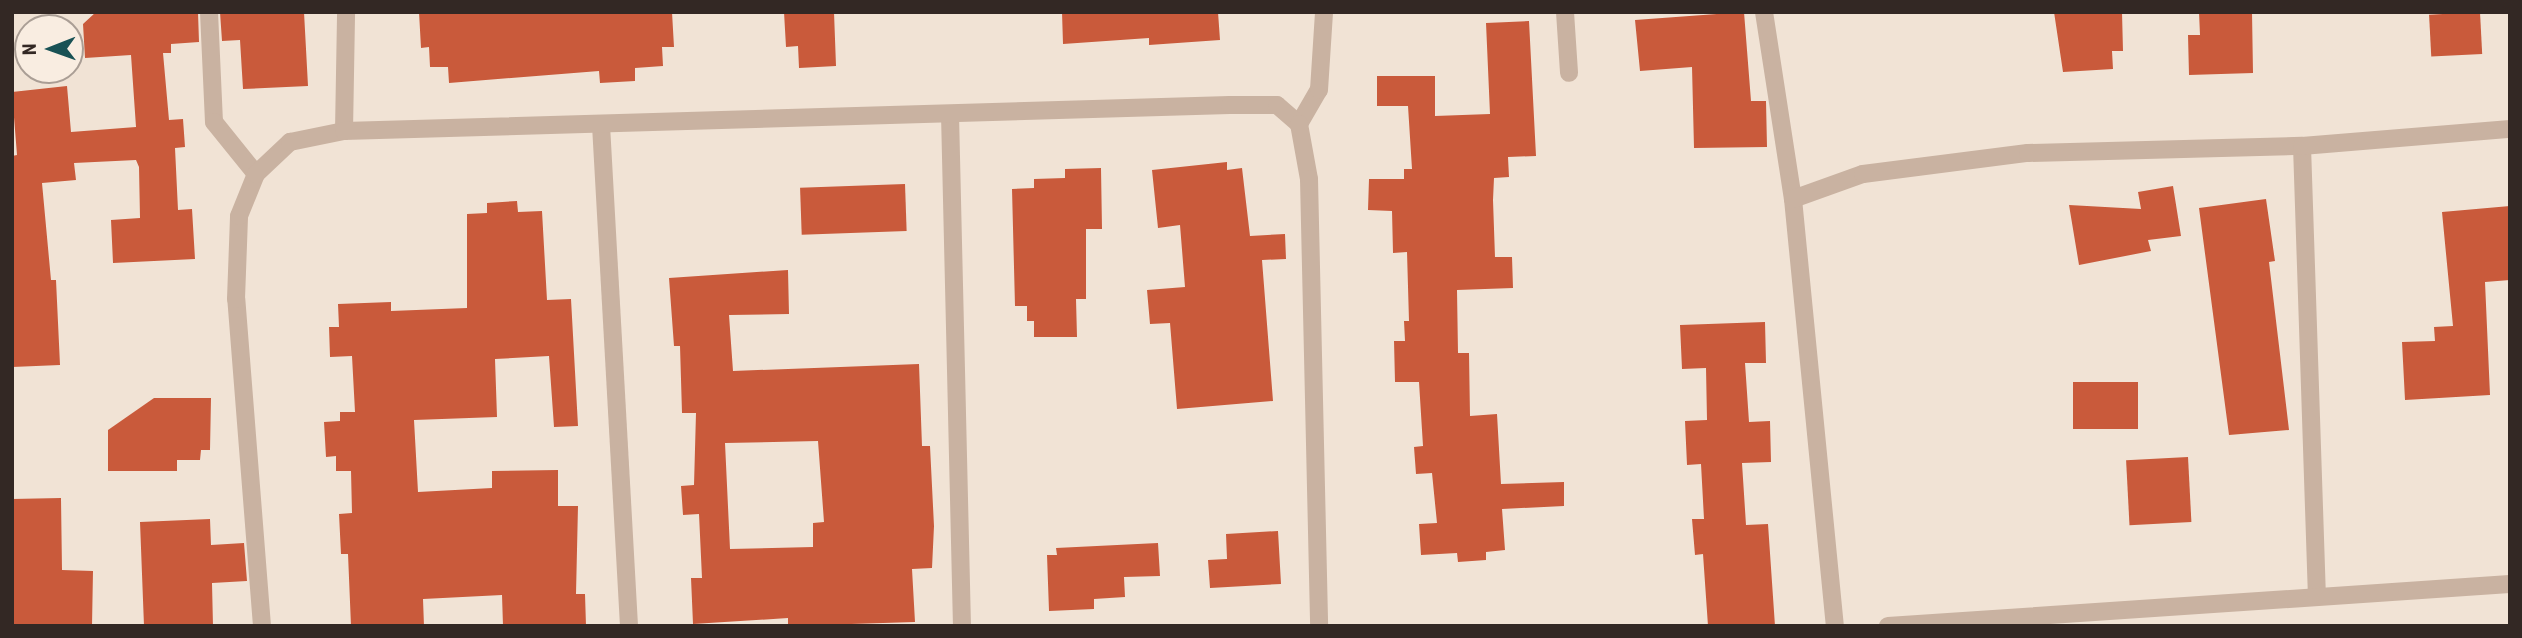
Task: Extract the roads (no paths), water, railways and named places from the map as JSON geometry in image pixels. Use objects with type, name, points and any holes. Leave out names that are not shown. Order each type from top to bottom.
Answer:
[{"type":"street","points":[[209,12],[214,122],[256,174]]},
{"type":"street","points":[[344,131],[346,12]]},
{"type":"street","points":[[1298,124],[1319,90],[1324,12]]},
{"type":"street","points":[[1565,12],[1569,73]]},
{"type":"street","points":[[1764,12],[1793,199],[1835,626]]},
{"type":"street","points":[[262,626],[236,299],[239,216],[256,174],[290,142],[344,131],[950,114],[1077,107],[1277,105],[1298,124],[1309,179],[1319,626]]},
{"type":"street","points":[[950,114],[962,626]]},
{"type":"street","points":[[601,125],[629,626]]},
{"type":"street","points":[[1793,199],[1864,174],[2028,153],[2302,146],[2510,128]]},
{"type":"street","points":[[2302,146],[2317,597]]},
{"type":"street","points":[[1888,626],[2510,584]]}]
